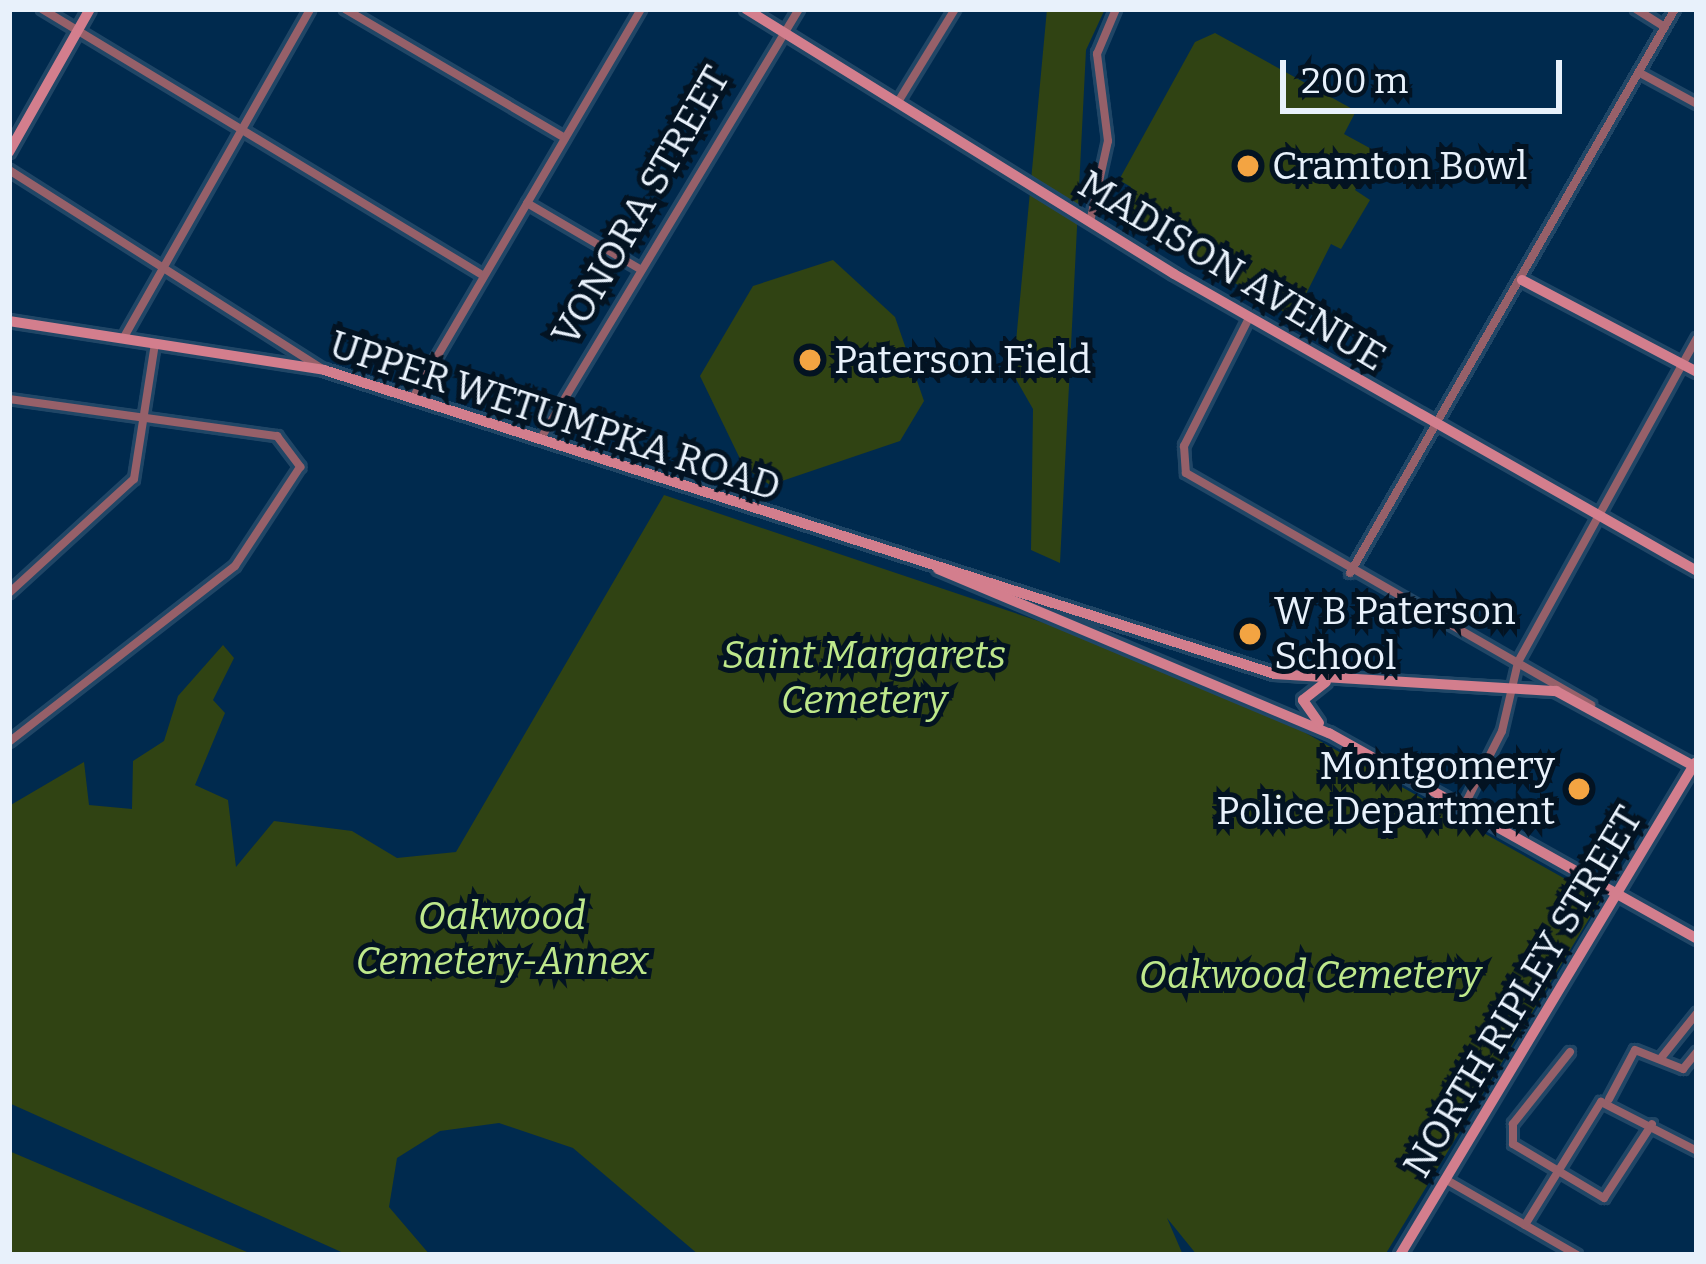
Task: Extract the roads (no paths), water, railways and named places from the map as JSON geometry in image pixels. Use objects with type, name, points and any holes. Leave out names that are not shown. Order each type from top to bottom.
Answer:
[{"type":"main road","points":[[9,152],[90,9]]},
{"type":"main road","name":"MADISON AVENUE","points":[[746,9],[1090,223],[1436,427],[1697,571]]},
{"type":"main road","points":[[1522,280],[1697,372]]},
{"type":"main road","name":"UPPER WETUMPKA ROAD","points":[[9,322],[324,370],[935,567],[1006,582],[1135,628],[1329,680],[1508,684],[1600,712],[1696,765]]},
{"type":"main road","name":"UPPER WETUMPKA ROAD","points":[[935,567],[1003,598],[1130,644],[1329,733],[1697,939]]},
{"type":"main road","points":[[1130,644],[1135,628]]},
{"type":"main road","points":[[1329,680],[1303,706],[1329,733]]},
{"type":"main road","name":"NORTH RIPLEY STREET","points":[[1400,1255],[1696,765]]},
{"type":"street","points":[[42,9],[484,276]]},
{"type":"street","points":[[124,337],[310,9]]},
{"type":"street","points":[[345,9],[565,138]]},
{"type":"street","points":[[414,396],[641,9]]},
{"type":"street","name":"VONORA STREET","points":[[542,439],[782,31],[800,9]]},
{"type":"street","points":[[898,102],[955,9]]},
{"type":"street","points":[[1090,223],[1108,152],[1096,63],[1116,9]]},
{"type":"street","points":[[1636,9],[1666,27]]},
{"type":"street","points":[[1350,573],[1675,9]]},
{"type":"street","points":[[1640,74],[1697,104]]},
{"type":"street","points":[[9,170],[165,263],[324,370]]},
{"type":"street","points":[[527,203],[640,268]]},
{"type":"street","points":[[1250,317],[1182,468],[1350,573],[1518,662],[1600,712]]},
{"type":"street","points":[[1463,806],[1502,730],[1508,684],[1518,662],[1697,338]]},
{"type":"street","points":[[9,593],[128,489],[146,418],[155,343]]},
{"type":"street","points":[[9,399],[146,418],[296,448],[296,483],[251,550],[9,742]]},
{"type":"street","points":[[1661,1058],[1697,1013]]},
{"type":"street","points":[[1570,1052],[1510,1131],[1555,1171],[1609,1196],[1652,1124]]},
{"type":"street","points":[[1525,1225],[1588,1111],[1609,1100],[1630,1054],[1661,1058],[1683,1069],[1697,1052]]},
{"type":"street","points":[[1609,1100],[1697,1150]]},
{"type":"street","points":[[1445,1179],[1577,1255]]},
{"type":"place","name":"Cramton Bowl","points":[[1248,166]]},
{"type":"place","name":"Paterson Field","points":[[810,360]]},
{"type":"place","name":"W B Paterson School","points":[[1250,634]]},
{"type":"place","name":"Montgomery Police Department","points":[[1579,789]]},
{"type":"park label","name":"Saint Margarets Cemetery","points":[[864,678]]},
{"type":"park label","name":"Oakwood Cemetery-Annex","points":[[502,940]]},
{"type":"park label","name":"Oakwood Cemetery","points":[[1310,975]]}]
